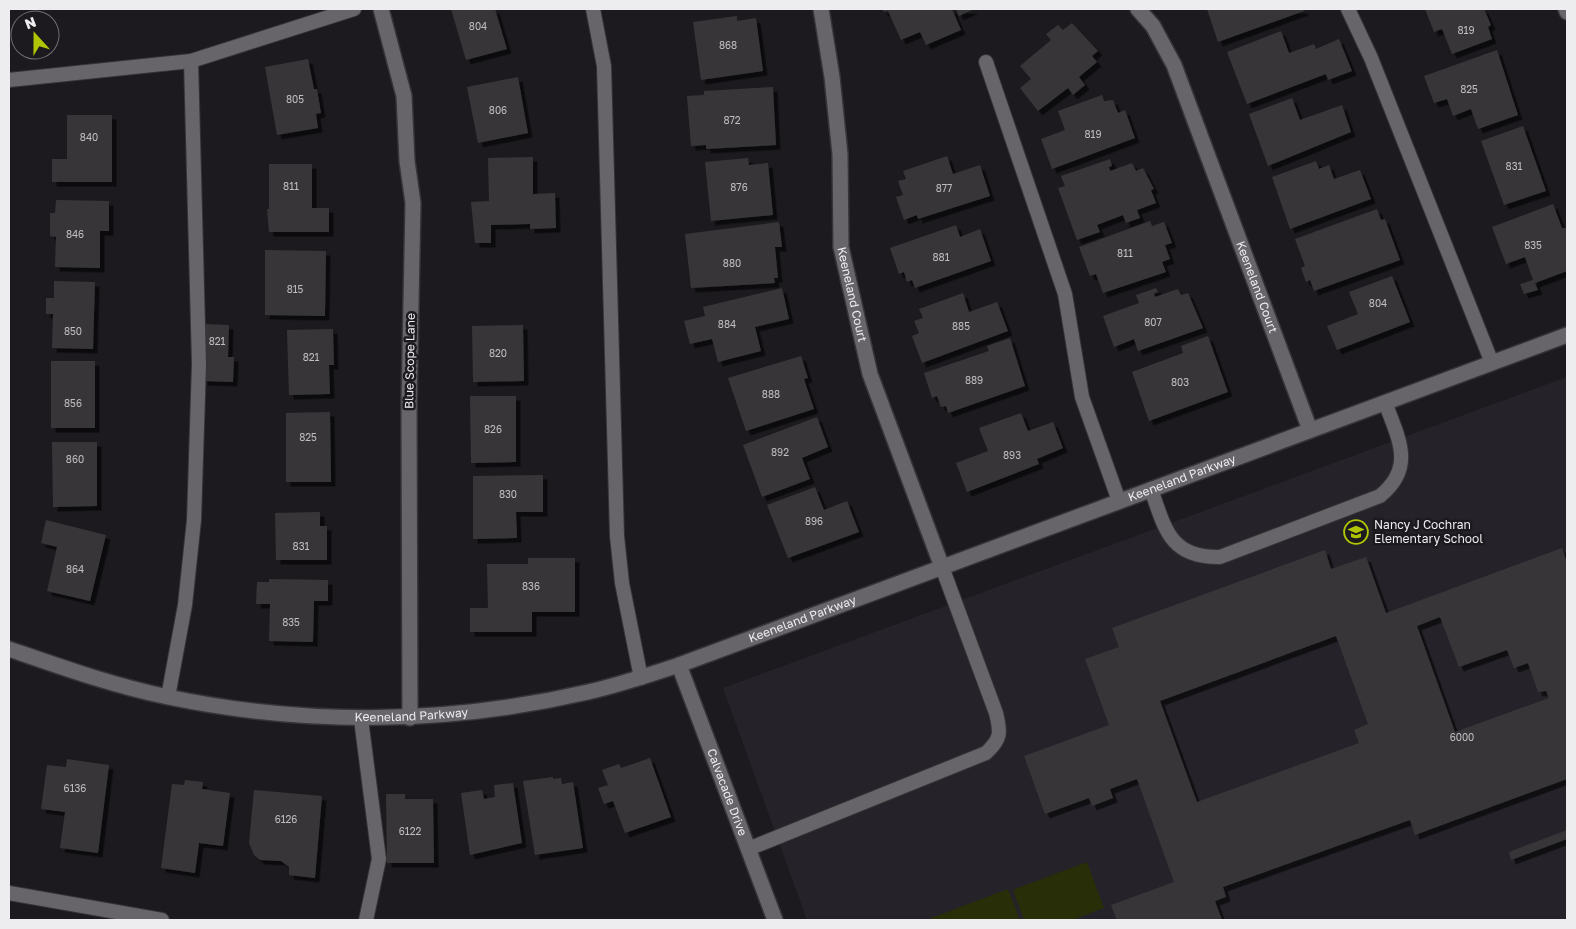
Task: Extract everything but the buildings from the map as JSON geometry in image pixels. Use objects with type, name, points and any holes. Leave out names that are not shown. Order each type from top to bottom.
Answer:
[{"type":"street","name":"Blue Scope Lane","points":[[381,9],[404,96],[407,161],[413,203],[409,404],[410,718]]},
{"type":"street","name":"Keeneland Court","points":[[821,9],[832,77],[840,154],[842,247],[870,374],[942,567]]},
{"type":"street","name":"Keeneland Court","points":[[1138,9],[1153,26],[1174,65],[1310,430]]},
{"type":"street","name":"Keeneland Parkway","points":[[9,649],[98,679],[168,697],[255,711],[362,719],[410,718],[487,711],[588,692],[641,678],[1567,335]]},
{"type":"street","name":"Calvacade Drive","points":[[679,664],[775,920]]},
{"type":"lane","points":[[9,80],[191,61],[354,9]]},
{"type":"lane","points":[[593,9],[604,66],[617,536],[622,583],[641,678]]},
{"type":"lane","points":[[1348,9],[1371,58],[1492,363]]},
{"type":"lane","points":[[168,697],[185,605],[194,510],[199,364],[191,61]]},
{"type":"lane","points":[[986,62],[1065,294],[1082,397],[1119,501]]},
{"type":"lane","points":[[1151,489],[1167,532],[1174,541],[1194,555],[1220,557],[1380,496],[1389,489],[1400,471],[1402,459],[1401,446],[1385,402]]},
{"type":"lane","points":[[748,849],[986,753],[996,744],[1000,730],[996,713],[942,567]]},
{"type":"lane","points":[[362,719],[379,859],[366,920]]},
{"type":"lane","points":[[9,893],[162,920]]},
{"type":"shaded area","name":"Nancy J Cochran Elementary School","points":[[1567,377],[1567,920],[807,920],[723,688]]},
{"type":"green space","points":[[1087,862],[1104,908],[1072,920],[1024,920],[1013,890]]},
{"type":"green space","points":[[1008,889],[1020,920],[926,920]]},
{"type":"place","name":"Nancy J Cochran Elementary School","points":[[1356,532]]}]
